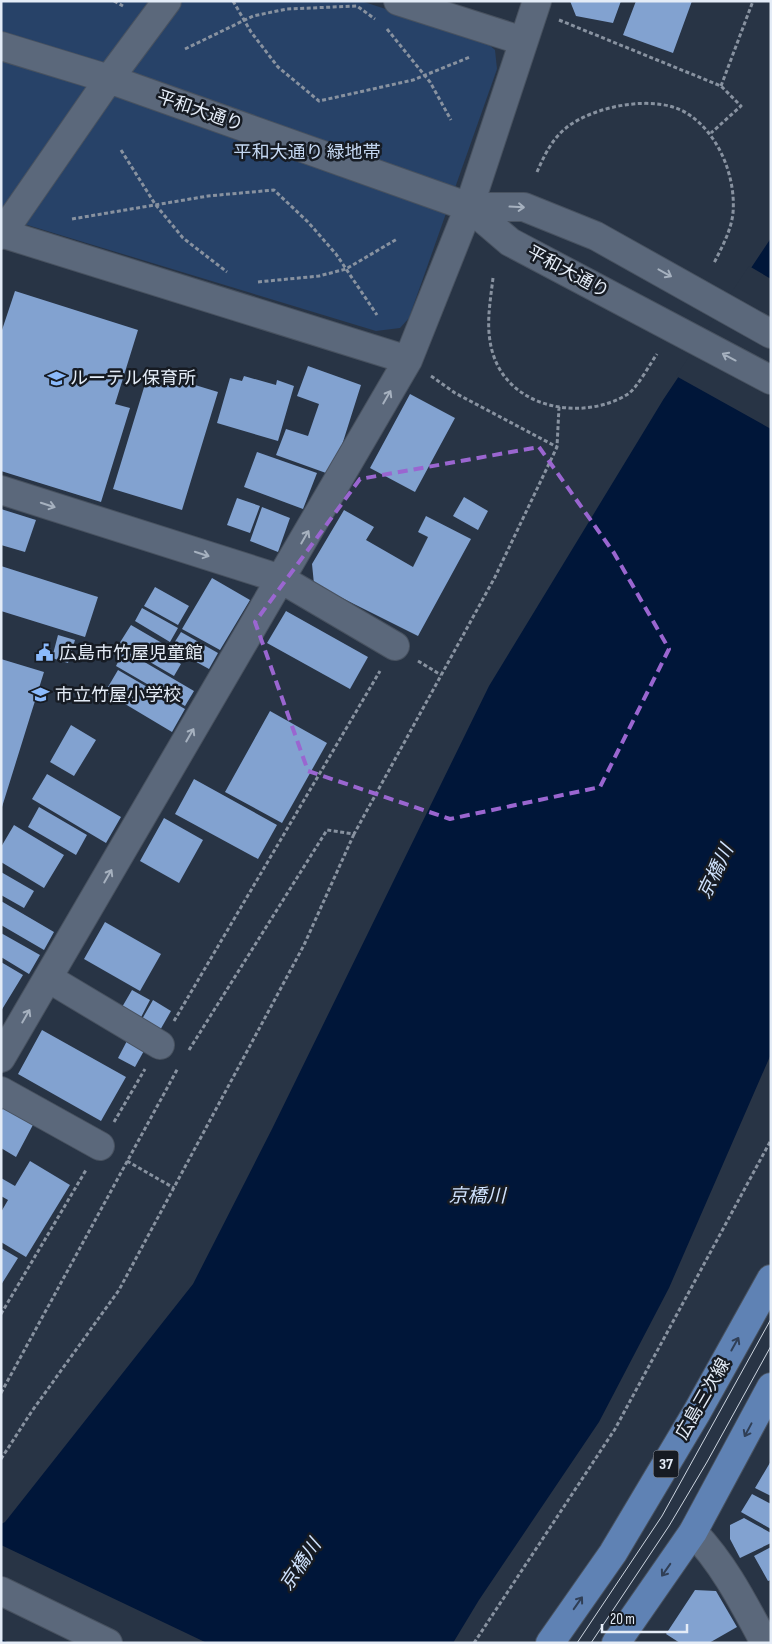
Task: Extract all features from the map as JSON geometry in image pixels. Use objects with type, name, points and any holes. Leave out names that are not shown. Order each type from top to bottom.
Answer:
[{"type":"main road","name":"広島三次線","points":[[550,1643],[613,1553],[697,1412],[771,1280]]},
{"type":"main road","points":[[616,1643],[693,1532],[771,1387]]},
{"type":"street","points":[[167,1],[109,79],[1,234],[408,360]]},
{"type":"street","points":[[398,1],[523,41]]},
{"type":"street","points":[[1,1058],[408,360],[469,206],[523,41],[546,10]]},
{"type":"street","name":"平和大通り","points":[[1,46],[109,79],[469,206],[510,242],[771,380]]},
{"type":"street","points":[[469,206],[524,206],[596,236],[771,334]]},
{"type":"street","points":[[1,490],[281,579],[395,646]]},
{"type":"street","points":[[48,978],[160,1045]]},
{"type":"street","points":[[1,1091],[100,1146]]},
{"type":"street","points":[[693,1532],[709,1549],[733,1584],[765,1643]]},
{"type":"street","points":[[1,1591],[108,1643]]},
{"type":"path","points":[[114,1],[123,6]]},
{"type":"path","points":[[233,1],[244,20],[278,67],[319,100],[413,80],[470,57]]},
{"type":"path","points":[[721,86],[753,1]]},
{"type":"path","points":[[185,49],[253,16],[287,9],[357,6],[377,20]]},
{"type":"path","points":[[546,10],[721,86],[741,106],[710,133]]},
{"type":"path","points":[[384,25],[400,42],[425,75],[451,120]]},
{"type":"path","points":[[537,172],[548,147],[564,129],[583,116],[612,107],[662,105],[688,113],[710,133],[726,164],[733,190],[733,214],[727,237],[714,263]]},
{"type":"path","points":[[121,150],[155,204],[184,238],[228,273]]},
{"type":"path","points":[[72,219],[155,204],[241,192],[274,190],[308,222],[336,254],[377,315]]},
{"type":"path","points":[[249,282],[320,276],[346,269],[397,239]]},
{"type":"path","points":[[492,278],[487,329],[493,356],[510,386],[536,402],[559,407],[608,404],[630,393],[657,354]]},
{"type":"path","points":[[408,360],[455,393],[557,447]]},
{"type":"path","points":[[1,1459],[32,1411],[119,1290],[304,945],[354,834],[495,577],[557,447],[559,407]]},
{"type":"path","points":[[1,1314],[395,646]]},
{"type":"path","points":[[188,1051],[327,830],[354,834]]},
{"type":"path","points":[[1,1393],[36,1333],[183,1060]]},
{"type":"path","points":[[474,1643],[615,1430],[771,1140]]},
{"type":"path","points":[[100,1146],[174,1188]]},
{"type":"highlighted area","points":[[539,447],[614,553],[669,649],[600,787],[450,819],[308,771],[255,622],[360,479]]},
{"type":"green space","name":"平和大通り 緑地帯","points":[[1,1],[361,1],[485,41],[495,50],[497,69],[409,318],[400,328],[376,331],[1,217]]},
{"type":"water","name":"京橋川","points":[[771,238],[771,1054],[669,1288],[599,1422],[479,1600],[453,1643],[1,1643],[1,1524],[5,1522],[193,1284],[272,1129],[489,686],[663,400]]},
{"type":"pier","points":[[749,266],[771,279],[771,429],[676,376]]},
{"type":"pier","points":[[1,1545],[207,1643],[9,1643],[1,1639]]},
{"type":"building","points":[[570,1],[621,1],[613,23],[576,16]]},
{"type":"building","points":[[636,1],[692,1],[673,53],[623,35]]},
{"type":"building","points":[[15,291],[138,330],[115,404],[130,408],[101,502],[1,471],[1,333]]},
{"type":"building","points":[[308,366],[361,385],[342,445],[326,473],[276,455],[286,429],[308,436],[319,404],[297,396]]},
{"type":"building","points":[[149,371],[218,392],[182,510],[113,489]]},
{"type":"building","points":[[244,376],[276,385],[277,380],[294,386],[278,441],[217,423],[230,378],[242,381]]},
{"type":"building","points":[[410,394],[455,418],[415,492],[370,468]]},
{"type":"building","points":[[257,452],[317,473],[303,509],[244,487]]},
{"type":"building","points":[[464,497],[488,511],[478,530],[453,516]]},
{"type":"building","points":[[237,498],[260,506],[250,533],[227,525]]},
{"type":"building","points":[[262,507],[290,518],[278,552],[250,541]]},
{"type":"building","points":[[1,509],[36,520],[25,552],[1,545]]},
{"type":"building","points":[[344,510],[374,527],[366,540],[413,567],[428,537],[418,532],[426,516],[471,539],[418,636],[314,584],[312,564]]},
{"type":"building","points":[[1,566],[98,597],[85,637],[1,611]]},
{"type":"building","points":[[212,578],[250,600],[220,650],[182,629]]},
{"type":"building","points":[[155,587],[189,606],[178,625],[144,606]]},
{"type":"building","points":[[142,608],[178,628],[170,642],[135,621]]},
{"type":"building","points":[[286,611],[368,657],[350,689],[267,643]]},
{"type":"building","points":[[131,625],[167,646],[163,653],[181,664],[174,676],[119,644]]},
{"type":"building","points":[[181,632],[218,653],[209,669],[171,648]]},
{"type":"building","points":[[58,635],[75,640],[68,663],[52,658]]},
{"type":"building","points":[[124,650],[194,691],[185,706],[116,666]]},
{"type":"building","points":[[1,659],[44,672],[2,807],[1,807]]},
{"type":"building","points":[[118,670],[185,709],[172,732],[105,692]]},
{"type":"building","points":[[270,711],[327,743],[282,823],[225,792]]},
{"type":"building","points":[[71,725],[96,740],[74,776],[50,762]]},
{"type":"building","points":[[47,774],[121,817],[106,843],[32,799]]},
{"type":"building","points":[[194,779],[277,825],[258,859],[175,814]]},
{"type":"building","points":[[39,807],[87,835],[76,855],[28,827]]},
{"type":"building","points":[[164,818],[203,840],[179,883],[140,861]]},
{"type":"building","points":[[14,825],[64,855],[44,888],[1,862],[1,847]]},
{"type":"building","points":[[1,872],[34,891],[24,908],[1,895]]},
{"type":"building","points":[[1,901],[54,932],[44,950],[1,925]]},
{"type":"building","points":[[105,922],[161,954],[140,991],[84,959]]},
{"type":"building","points":[[1,933],[40,955],[29,974],[1,957]]},
{"type":"building","points":[[1,962],[23,975],[1,1011]]},
{"type":"building","points":[[132,990],[150,1000],[137,1025],[118,1014]]},
{"type":"building","points":[[153,1000],[171,1011],[155,1039],[137,1028]]},
{"type":"building","points":[[42,1030],[126,1077],[101,1121],[18,1074]]},
{"type":"building","points":[[128,1039],[145,1049],[135,1067],[118,1058]]},
{"type":"building","points":[[8,1107],[35,1121],[16,1157],[1,1148],[1,1110]]},
{"type":"building","points":[[30,1161],[70,1185],[26,1257],[1,1242],[1,1212],[8,1200],[1,1196],[1,1178],[15,1186]]},
{"type":"building","points":[[1,1248],[18,1258],[1,1285]]},
{"type":"building","points":[[771,1461],[771,1496],[755,1488]]},
{"type":"building","points":[[752,1494],[771,1504],[771,1529],[741,1512]]},
{"type":"building","points":[[744,1518],[771,1533],[771,1543],[740,1558],[730,1539],[730,1525]]},
{"type":"building","points":[[771,1547],[771,1580],[768,1581],[754,1556]]},
{"type":"building","points":[[695,1590],[716,1591],[737,1627],[709,1643],[680,1643],[666,1634]]},
{"type":"tram line","points":[[577,1643],[662,1516],[771,1319]]},
{"type":"tram line","points":[[591,1643],[669,1526],[707,1462],[771,1346]]},
{"type":"place","name":"ルーテル保育所","points":[[56,378]]},
{"type":"place","name":"広島市竹屋児童館","points":[[45,653]]},
{"type":"place","name":"市立竹屋小学校","points":[[41,695]]}]
